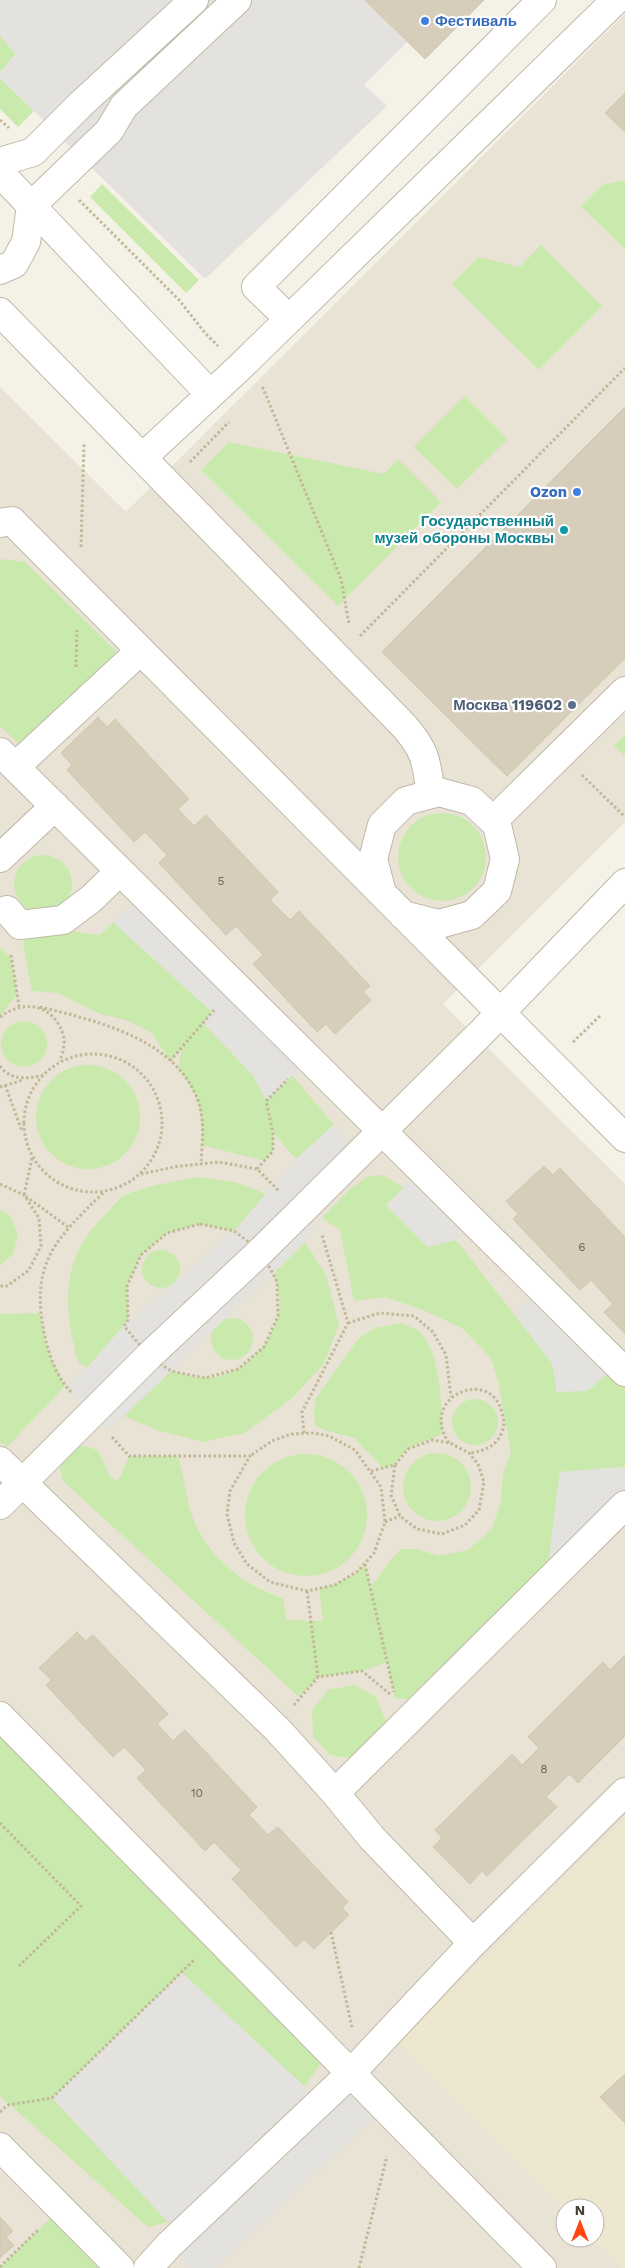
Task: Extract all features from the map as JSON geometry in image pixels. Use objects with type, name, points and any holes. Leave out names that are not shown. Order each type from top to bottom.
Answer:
[{"type":"street","points":[[0,162],[33,152],[81,104],[194,0]]},
{"type":"street","points":[[0,270],[14,264],[26,242],[31,206],[109,131],[124,106],[237,0]]},
{"type":"street","points":[[289,319],[256,287],[542,0]]},
{"type":"street","points":[[143,457],[289,319],[616,0]]},
{"type":"street","points":[[0,173],[210,394]]},
{"type":"street","points":[[0,312],[358,677],[420,744],[426,760],[431,794]]},
{"type":"street","points":[[0,522],[12,521],[625,1138]]},
{"type":"street","points":[[140,651],[8,760],[625,1372]]},
{"type":"street","points":[[493,821],[625,691]]},
{"type":"street","points":[[382,894],[373,858],[382,825],[406,801],[439,792],[472,801],[497,825],[506,858],[497,891],[472,916],[439,924],[403,916]]},
{"type":"street","points":[[0,858],[55,806]]},
{"type":"street","points":[[7,910],[20,925],[63,920],[91,899],[120,871]]},
{"type":"street","points":[[0,1505],[149,1356],[301,1212],[500,1014],[625,882]]},
{"type":"street","points":[[0,1461],[276,1729],[335,1793],[372,1838],[473,1943]]},
{"type":"street","points":[[335,1793],[625,1505]]},
{"type":"street","points":[[0,1716],[542,2268]]},
{"type":"street","points":[[148,2268],[169,2245],[350,2074],[473,1943],[625,1792]]},
{"type":"street","points":[[0,2147],[120,2268]]},
{"type":"path","points":[[358,677],[352,644],[625,368]]},
{"type":"path","points":[[256,395],[263,388],[342,579],[349,625]]},
{"type":"path","points":[[169,484],[236,416]]},
{"type":"path","points":[[560,754],[625,817]]},
{"type":"path","points":[[170,1061],[235,986]]},
{"type":"path","points":[[0,1017],[19,1006],[74,1015],[134,1036],[170,1061],[190,1084],[200,1104],[203,1125],[201,1164]]},
{"type":"path","points":[[40,1008],[57,1020],[64,1040],[60,1061]]},
{"type":"path","points":[[0,1286],[7,1286],[29,1270],[41,1246],[39,1218],[24,1195],[32,1159],[23,1130],[27,1099],[44,1075],[60,1061],[88,1053],[116,1057],[140,1072],[157,1095],[163,1123],[157,1151],[141,1174]]},
{"type":"path","points":[[257,1169],[273,1152],[273,1133],[266,1101],[309,1059]]},
{"type":"path","points":[[0,1066],[5,1073],[25,1080]]},
{"type":"path","points":[[0,1087],[44,1075]]},
{"type":"path","points":[[5,1085],[32,1159],[51,1179],[77,1191],[104,1192]]},
{"type":"path","points":[[250,1456],[129,1456],[65,1386],[48,1351],[40,1313],[40,1284],[47,1260],[68,1227],[104,1192],[141,1174],[179,1166],[219,1162],[257,1169],[324,1237],[348,1323],[302,1412],[304,1433]]},
{"type":"path","points":[[0,1184],[24,1195],[68,1227]]},
{"type":"path","points":[[348,1323],[380,1313],[414,1316],[433,1332],[446,1355],[451,1397]]},
{"type":"path","points":[[450,1443],[443,1433],[442,1411],[451,1397],[464,1390],[483,1390],[492,1395],[500,1404],[505,1424],[498,1440],[484,1451],[469,1453]]},
{"type":"path","points":[[304,1433],[329,1436],[355,1450],[381,1486],[385,1522],[374,1553],[358,1571],[335,1585],[308,1591],[270,1582],[247,1564],[234,1544],[227,1514],[230,1492],[250,1456],[272,1440],[291,1434],[304,1433]]},
{"type":"path","points":[[432,1440],[450,1443],[469,1453],[478,1464],[484,1482],[478,1510],[465,1525],[442,1534],[417,1529],[400,1516],[391,1495],[395,1465],[408,1449],[432,1440]]},
{"type":"path","points":[[371,1471],[395,1465]]},
{"type":"path","points":[[385,1522],[400,1516]]},
{"type":"path","points":[[291,1709],[318,1677],[362,1671],[395,1698],[365,1564]]},
{"type":"path","points":[[308,1591],[318,1677]]},
{"type":"path","points":[[0,1823],[81,1906],[19,1966]]},
{"type":"path","points":[[331,1932],[354,2035]]},
{"type":"path","points":[[0,2112],[8,2105],[52,2098],[182,1973]]},
{"type":"path","points":[[359,2268],[396,2121]]},
{"type":"path","points":[[0,2267],[61,2208]]},
{"type":"shaded area","points":[[0,0],[365,0],[407,42],[364,85],[387,106],[205,279],[0,78],[0,72],[16,54],[0,36]]},
{"type":"shaded area","points":[[625,14],[625,822],[443,1004],[625,1184],[625,2268],[0,2268],[0,387],[126,512]]},
{"type":"shaded area","points":[[143,894],[309,1059],[266,1101],[253,1075],[203,1023],[212,1012],[113,922]]},
{"type":"shaded area","points":[[334,1125],[359,1153],[301,1212],[315,1226],[305,1242],[124,1416],[106,1430],[65,1386],[87,1368],[124,1326],[234,1231],[296,1159]]},
{"type":"shaded area","points":[[421,1170],[474,1222],[456,1240],[428,1247],[386,1205]]},
{"type":"shaded area","points":[[539,1287],[618,1366],[587,1391],[557,1392],[552,1363],[514,1314]]},
{"type":"shaded area","points":[[625,1467],[625,1505],[546,1583],[560,1472]]},
{"type":"shaded area","points":[[625,1819],[625,2268],[622,2268],[603,2248],[605,2248],[605,2198],[555,2198],[555,2200],[399,2042]]},
{"type":"shaded area","points":[[182,1973],[305,2087],[308,2112],[350,2074],[383,2109],[215,2268],[190,2268],[169,2245],[191,2224],[168,2222],[52,2098]]},
{"type":"green space","points":[[0,36],[16,54],[0,72]]},
{"type":"green space","points":[[0,78],[34,111],[18,127],[0,109]]},
{"type":"green space","points":[[625,180],[625,249],[581,206],[602,185]]},
{"type":"green space","points":[[102,184],[199,280],[186,293],[90,197]]},
{"type":"green space","points":[[541,245],[602,306],[539,370],[452,284],[478,257],[520,267]]},
{"type":"green space","points":[[465,396],[508,439],[457,489],[414,447]]},
{"type":"green space","points":[[229,442],[384,474],[398,459],[441,502],[338,606],[201,470]]},
{"type":"green space","points":[[0,559],[25,562],[117,652],[20,745],[0,726]]},
{"type":"green space","points":[[625,735],[625,757],[614,746]]},
{"type":"green space","points":[[442,813],[459,817],[473,826],[482,840],[486,857],[482,874],[473,888],[459,897],[442,901],[425,897],[411,888],[402,874],[398,857],[402,840],[411,826],[425,817]]},
{"type":"green space","points":[[37,855],[49,855],[64,863],[72,878],[72,890],[64,905],[49,913],[37,913],[22,905],[14,890],[14,878],[22,863]]},
{"type":"green space","points":[[113,922],[212,1012],[203,1023],[253,1075],[266,1101],[292,1075],[334,1125],[296,1159],[274,1134],[273,1151],[265,1161],[202,1145],[198,1104],[185,1077],[178,1068],[182,1047],[170,1061],[152,1033],[126,1020],[101,1014],[58,993],[32,991],[23,944],[32,926],[100,935]]},
{"type":"green space","points":[[0,948],[11,957],[17,994],[0,1016]]},
{"type":"green space","points":[[19,1021],[29,1021],[43,1031],[47,1044],[43,1057],[37,1063],[29,1067],[19,1067],[5,1057],[1,1049],[1,1039],[11,1025]]},
{"type":"green space","points":[[88,1065],[108,1069],[125,1080],[136,1097],[140,1117],[136,1137],[125,1154],[108,1165],[88,1169],[68,1165],[51,1154],[40,1137],[36,1117],[40,1097],[51,1080],[68,1069]]},
{"type":"green space","points":[[383,1175],[404,1188],[387,1205],[428,1247],[456,1240],[552,1363],[557,1392],[618,1366],[625,1372],[625,1467],[560,1472],[546,1583],[426,1701],[395,1698],[387,1662],[362,1671],[318,1677],[299,1697],[63,1481],[58,1461],[76,1444],[98,1450],[110,1476],[118,1482],[129,1456],[177,1456],[192,1516],[207,1544],[228,1567],[241,1577],[268,1593],[283,1598],[286,1620],[323,1621],[319,1588],[344,1580],[365,1564],[371,1587],[401,1549],[418,1549],[438,1556],[468,1550],[492,1529],[501,1501],[503,1474],[511,1452],[498,1381],[491,1358],[462,1328],[423,1310],[385,1297],[354,1301],[340,1230],[322,1218],[350,1189],[367,1177]]},
{"type":"green space","points":[[198,1177],[235,1182],[266,1194],[234,1231],[200,1224],[167,1233],[141,1255],[127,1286],[128,1320],[87,1368],[78,1362],[68,1302],[73,1266],[80,1248],[90,1231],[116,1202],[124,1196],[150,1187]]},
{"type":"green space","points":[[0,1209],[10,1216],[18,1235],[13,1254],[0,1265]]},
{"type":"green space","points":[[305,1242],[326,1275],[339,1325],[323,1365],[291,1399],[244,1433],[203,1442],[157,1430],[124,1416],[171,1371],[201,1378],[223,1375],[240,1367],[254,1356],[266,1342],[275,1326],[279,1309],[279,1291],[273,1274]]},
{"type":"green space","points":[[161,1250],[174,1256],[180,1269],[174,1282],[161,1288],[148,1282],[142,1269],[148,1256]]},
{"type":"green space","points":[[40,1313],[48,1351],[65,1386],[7,1447],[0,1442],[0,1314]]},
{"type":"green space","points":[[232,1318],[247,1324],[253,1339],[247,1354],[232,1360],[217,1354],[211,1339],[217,1324]]},
{"type":"green space","points":[[401,1323],[422,1334],[433,1355],[439,1381],[443,1433],[410,1448],[394,1463],[383,1468],[354,1438],[325,1430],[315,1425],[314,1412],[316,1398],[358,1339],[375,1328]]},
{"type":"green space","points":[[470,1399],[480,1399],[492,1405],[497,1413],[497,1431],[492,1439],[484,1444],[470,1445],[462,1442],[455,1435],[452,1427],[452,1417],[455,1409],[462,1402]]},
{"type":"green space","points":[[437,1453],[450,1456],[461,1463],[468,1474],[471,1487],[468,1500],[461,1511],[450,1518],[437,1521],[424,1518],[413,1511],[406,1500],[403,1487],[406,1474],[413,1463],[424,1456]]},
{"type":"green space","points":[[306,1454],[318,1455],[329,1459],[349,1472],[362,1492],[366,1503],[366,1527],[362,1538],[349,1558],[329,1571],[318,1575],[306,1576],[294,1575],[283,1571],[263,1558],[250,1538],[246,1527],[245,1515],[246,1503],[250,1492],[263,1472],[283,1459],[294,1455]]},
{"type":"green space","points":[[354,1685],[376,1697],[386,1721],[377,1746],[355,1759],[330,1755],[313,1736],[312,1710],[328,1690]]},
{"type":"green space","points":[[0,1716],[328,2051],[305,2087],[182,1973],[53,2098],[168,2222],[148,2227],[0,2096]]},
{"type":"green space","points":[[61,2208],[119,2268],[0,2268],[0,2267]]},
{"type":"building","name":"Фестиваль","points":[[365,0],[484,0],[425,59]]},
{"type":"building","points":[[625,93],[625,132],[605,113]]},
{"type":"building","name":"Государственный музей обороны Москвы","points":[[625,407],[625,658],[507,776],[382,652]]},
{"type":"building","name":"Государственный музей обороны Москвы","points":[[625,407],[625,658],[507,776],[382,652]]},
{"type":"building","points":[[98,717],[107,727],[115,719],[189,799],[178,809],[194,826],[206,815],[278,892],[270,900],[290,920],[299,911],[370,986],[363,992],[371,1000],[335,1034],[326,1024],[317,1032],[253,964],[263,955],[236,926],[226,935],[159,863],[167,855],[145,832],[134,842],[67,770],[72,765],[61,753]]},
{"type":"building","points":[[544,1166],[553,1175],[560,1168],[625,1237],[625,1334],[604,1312],[613,1304],[591,1280],[580,1290],[513,1219],[518,1214],[506,1201]]},
{"type":"building","points":[[77,1632],[86,1641],[93,1635],[168,1714],[157,1724],[173,1741],[185,1730],[257,1807],[249,1815],[268,1835],[278,1827],[348,1902],[342,1908],[349,1915],[314,1949],[304,1939],[296,1947],[232,1879],[241,1870],[214,1842],[205,1851],[137,1778],[146,1770],[124,1747],[113,1757],[46,1685],[51,1680],[39,1668]]},
{"type":"building","points":[[625,1655],[625,1736],[578,1783],[569,1774],[546,1797],[557,1807],[487,1876],[482,1871],[470,1884],[433,1847],[442,1838],[435,1830],[512,1754],[522,1765],[539,1748],[528,1737],[603,1662],[610,1670]]},
{"type":"building","points":[[625,2074],[625,2123],[600,2097]]},
{"type":"building","points":[[0,2217],[13,2231],[6,2237],[14,2245],[0,2258]]},
{"type":"place","name":"Фестиваль","points":[[425,21]]},
{"type":"place","name":"Ozon","points":[[577,492]]},
{"type":"place","name":"Государственный музей обороны Москвы","points":[[564,530]]},
{"type":"place","name":"Москва 119602","points":[[572,705]]}]
